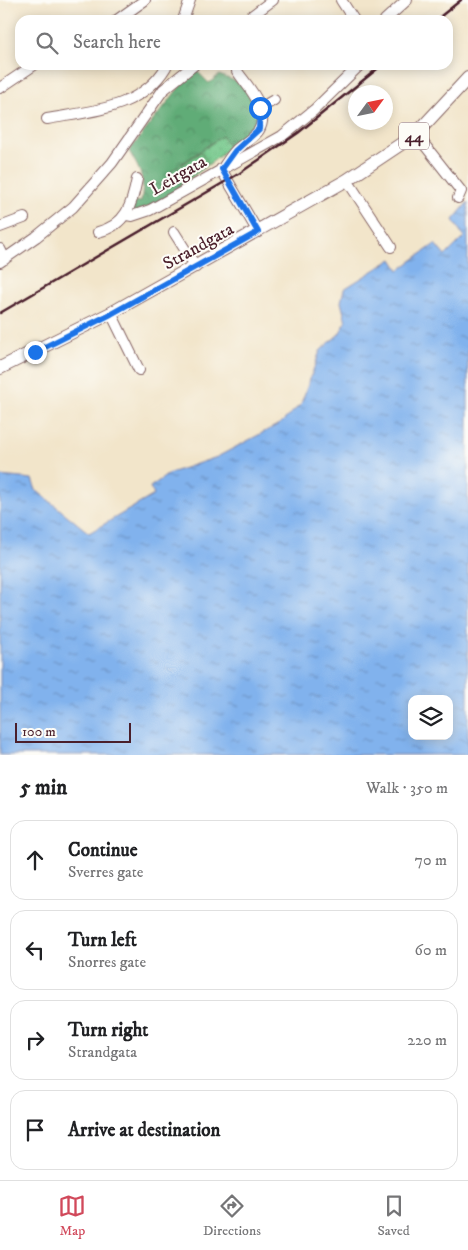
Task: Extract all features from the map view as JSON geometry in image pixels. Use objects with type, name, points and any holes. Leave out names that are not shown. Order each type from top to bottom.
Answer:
[{"type":"main road","name":"Strandgata","points":[[0,368],[111,314],[347,180],[416,134],[467,80]]},
{"type":"street","points":[[124,15],[145,0]]},
{"type":"street","points":[[185,15],[190,0]]},
{"type":"street","points":[[255,15],[273,0]]},
{"type":"street","points":[[341,0],[351,15]]},
{"type":"street","points":[[391,15],[407,0]]},
{"type":"street","points":[[0,88],[27,70]]},
{"type":"street","points":[[47,119],[124,104],[150,88],[163,70]]},
{"type":"street","points":[[169,70],[177,80]]},
{"type":"street","points":[[0,249],[2,260],[36,237],[72,207],[112,162],[134,131],[150,116],[177,80],[188,70]]},
{"type":"street","name":"Leirgata","points":[[126,215],[132,216],[150,210],[282,136],[314,110],[355,70]]},
{"type":"street","points":[[237,71],[260,108],[259,129],[235,151],[222,169],[258,232]]},
{"type":"street","points":[[260,108],[274,100]]},
{"type":"street","points":[[416,134],[461,191],[458,198]]},
{"type":"street","points":[[98,232],[105,230],[126,215],[133,200],[137,179]]},
{"type":"street","points":[[347,180],[391,247]]},
{"type":"street","points":[[0,227],[24,218]]},
{"type":"street","points":[[174,232],[196,267]]},
{"type":"street","points":[[111,314],[140,370]]},
{"type":"green space","points":[[197,71],[209,83],[219,75],[239,83],[249,91],[253,96],[256,108],[257,121],[255,132],[230,148],[222,136],[171,171],[182,185],[169,197],[135,213],[131,211],[134,201],[141,202],[142,181],[139,170],[129,151],[181,85]]},
{"type":"green space","points":[[222,136],[230,148],[182,185],[171,171]]},
{"type":"green space","points":[[201,152],[208,163],[185,180],[177,169]]},
{"type":"water","points":[[468,202],[468,755],[0,755],[0,476],[32,479],[36,490],[89,533],[154,495],[150,487],[170,473],[217,457],[281,423],[301,404],[320,351],[339,334],[346,322],[341,302],[344,289],[392,259],[399,270],[435,244],[445,256],[464,237],[453,220]]},
{"type":"railway","points":[[442,15],[461,0]]},
{"type":"railway","points":[[0,313],[240,173],[298,133],[376,70]]},
{"type":"route","points":[[35,352],[111,314],[258,232],[222,169],[235,151],[259,129],[261,120],[260,108]]}]
